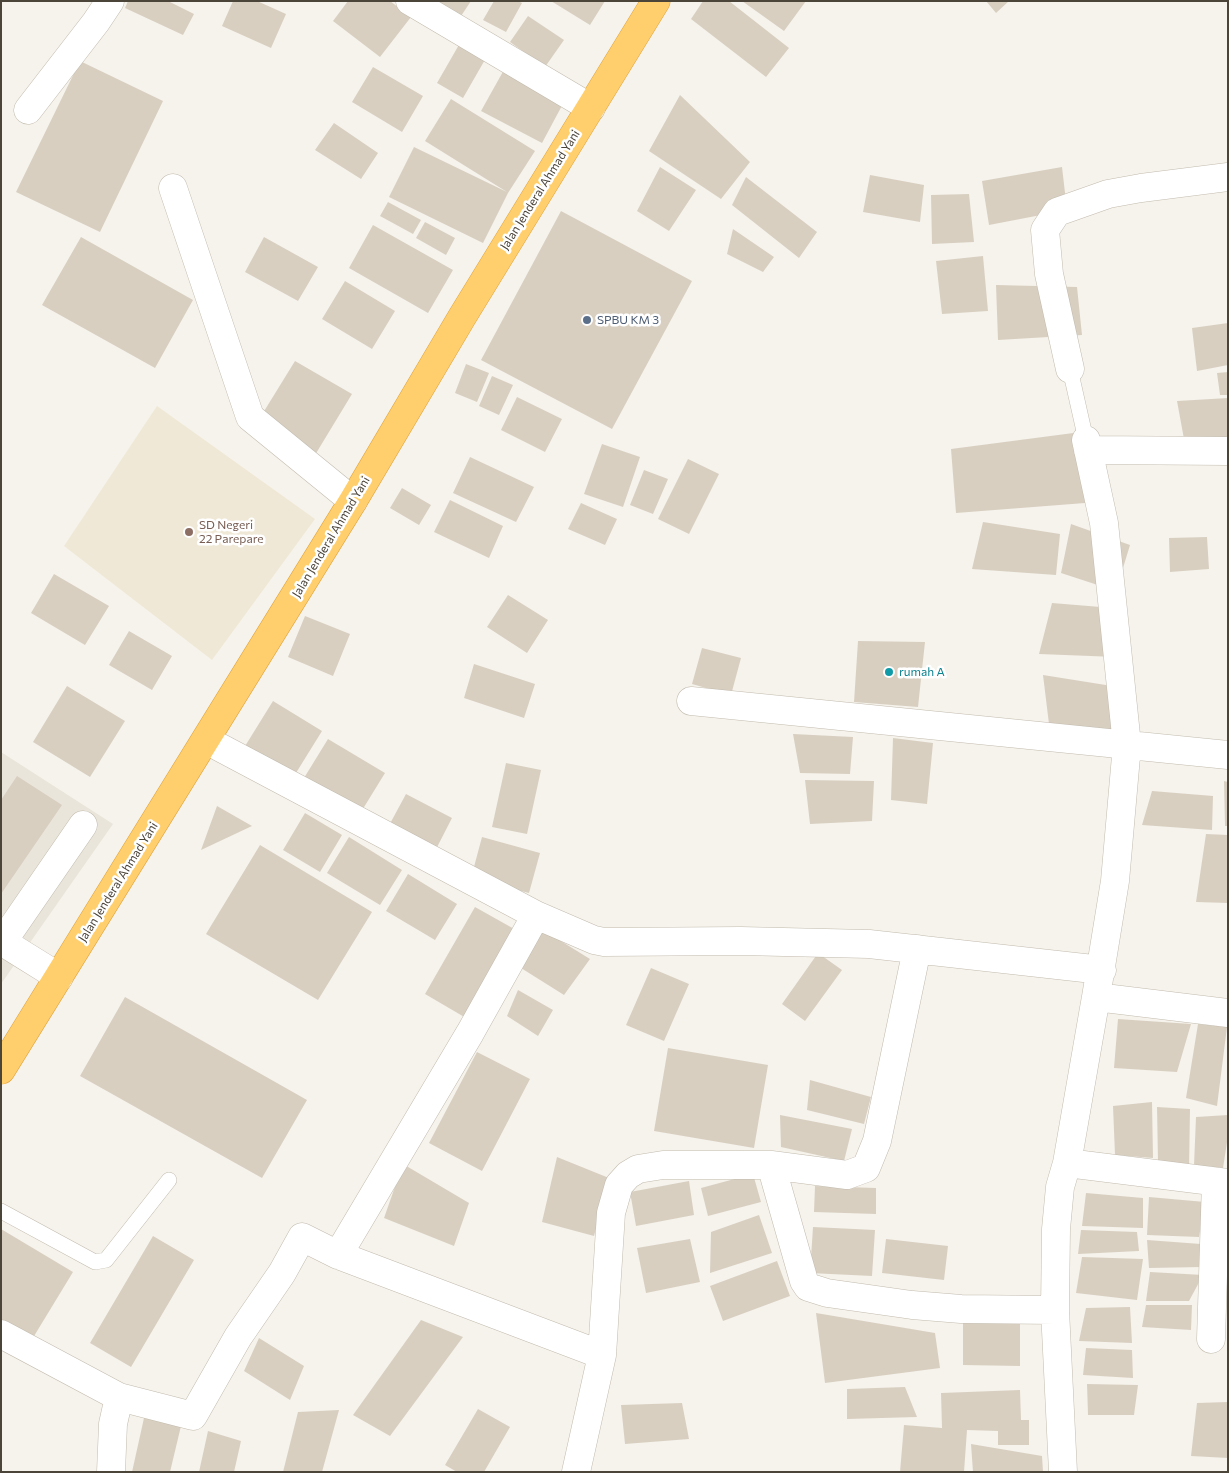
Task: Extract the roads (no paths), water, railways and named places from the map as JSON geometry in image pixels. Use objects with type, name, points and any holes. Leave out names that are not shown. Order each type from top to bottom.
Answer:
[{"type":"highway","name":"Jalan Jenderal Ahmad Yani","points":[[1,1070],[353,501],[462,317],[656,1]]},
{"type":"street","points":[[28,110],[110,1]]},
{"type":"street","points":[[410,1],[591,108]]},
{"type":"street","points":[[1070,369],[1049,274],[1045,230],[1057,212],[1108,194],[1228,176]]},
{"type":"street","points":[[173,188],[250,417],[353,501]]},
{"type":"street","points":[[1063,1472],[1055,1310],[1056,1229],[1060,1187],[1067,1163],[1102,970],[1115,881],[1127,744],[1104,523],[1087,445],[1228,451]]},
{"type":"street","points":[[691,701],[1228,755]]},
{"type":"street","points":[[206,740],[536,915],[594,940],[604,942],[741,941],[869,944],[1102,970]]},
{"type":"street","points":[[59,977],[2,942],[83,825]]},
{"type":"street","points":[[338,1255],[465,1042],[536,915]]},
{"type":"street","points":[[576,1472],[602,1355],[611,1213],[619,1185],[628,1175],[638,1169],[656,1166],[771,1165],[846,1175],[866,1168],[877,1141],[917,949]]},
{"type":"street","points":[[1096,997],[1228,1013]]},
{"type":"street","points":[[1067,1163],[1222,1182],[1211,1339]]},
{"type":"street","points":[[771,1165],[804,1281],[808,1287],[827,1293],[912,1305],[961,1309],[1055,1310]]},
{"type":"street","points":[[1,1334],[118,1397],[193,1416],[238,1337],[282,1273],[302,1238],[338,1255],[602,1355]]},
{"type":"street","points":[[111,1472],[113,1424],[118,1397]]},
{"type":"lane","points":[[1070,369],[1087,445]]},
{"type":"lane","points":[[1,1210],[95,1262],[106,1260],[169,1180]]},
{"type":"place","name":"SPBU KM 3","points":[[587,320]]},
{"type":"place","name":"SD Negeri 22 Parepare","points":[[189,532]]},
{"type":"place","name":"rumah A","points":[[889,672]]}]
